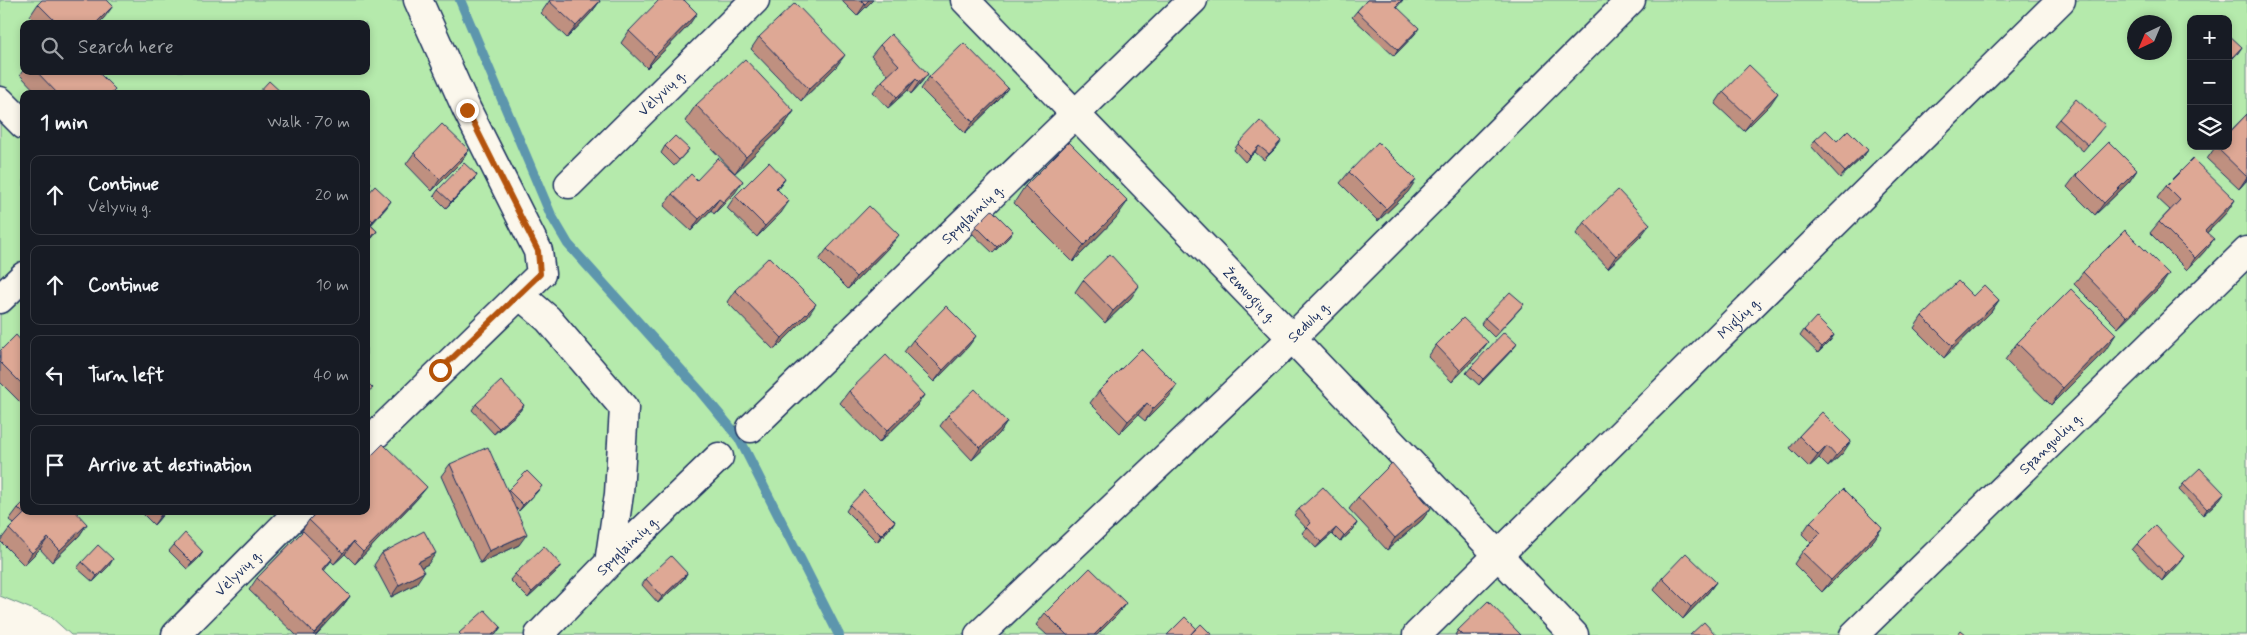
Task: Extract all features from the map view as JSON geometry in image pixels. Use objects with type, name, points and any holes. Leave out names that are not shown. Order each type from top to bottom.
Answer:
[{"type":"street","points":[[370,440],[540,274],[538,251],[467,110],[418,0]]},
{"type":"street","name":"Vėlyvių g.","points":[[569,184],[755,0]]},
{"type":"street","name":"Žemuogių g.","points":[[965,0],[1075,116],[1292,338],[1574,635]]},
{"type":"street","name":"Spyglainių g.","points":[[751,428],[1194,0]]},
{"type":"street","name":"Sedulų g.","points":[[979,635],[1292,338],[1631,0]]},
{"type":"street","name":"Miglių g.","points":[[1416,635],[2061,0]]},
{"type":"street","points":[[0,101],[20,121]]},
{"type":"street","name":"Spanguolių g.","points":[[1854,635],[2247,251]]},
{"type":"street","points":[[0,299],[20,280]]},
{"type":"street","points":[[520,295],[548,319],[624,408],[620,494],[609,563]]},
{"type":"street","name":"Spyglainių g.","points":[[539,635],[609,563],[720,457]]},
{"type":"street","name":"Vėlyvių g.","points":[[176,635],[295,515]]},
{"type":"green space","points":[[0,0],[2247,0],[2247,635],[71,635],[51,617],[0,596]]},
{"type":"building","points":[[42,0],[107,0],[113,6],[99,20],[54,20],[38,4]]},
{"type":"building","points":[[550,0],[599,0],[600,1],[576,26]]},
{"type":"building","points":[[659,0],[684,0],[697,13],[655,56],[629,31]]},
{"type":"building","points":[[861,0],[869,0],[865,4]]},
{"type":"building","points":[[1367,0],[1402,0],[1396,6],[1419,28],[1398,50],[1357,11]]},
{"type":"building","points":[[795,3],[845,55],[809,89],[759,37]]},
{"type":"building","points":[[891,34],[928,74],[919,82],[916,79],[897,97],[882,81],[899,65],[880,45]]},
{"type":"building","points":[[2232,38],[2242,47],[2232,58]]},
{"type":"building","points":[[964,43],[1008,88],[973,122],[929,77]]},
{"type":"building","points":[[745,59],[794,111],[746,157],[696,105]]},
{"type":"building","points":[[1749,65],[1778,93],[1752,120],[1723,92]]},
{"type":"building","points":[[40,75],[101,75],[115,89],[114,90],[54,90]]},
{"type":"building","points":[[269,81],[279,90],[261,90]]},
{"type":"building","points":[[2076,99],[2105,125],[2088,145],[2059,119]]},
{"type":"building","points":[[2247,114],[2247,177],[2219,150],[2232,150],[2232,130]]},
{"type":"building","points":[[1260,121],[1281,141],[1269,154],[1259,146],[1250,156],[1238,144]]},
{"type":"building","points":[[442,124],[469,150],[440,179],[414,153]]},
{"type":"building","points":[[1826,130],[1837,141],[1848,130],[1868,150],[1845,172],[1815,140]]},
{"type":"building","points":[[675,136],[689,149],[679,160],[665,146]]},
{"type":"building","points":[[1069,142],[1128,201],[1084,245],[1025,186]]},
{"type":"building","points":[[1378,142],[1416,180],[1386,209],[1349,172]]},
{"type":"building","points":[[2109,142],[2137,170],[2104,203],[2076,175]]},
{"type":"building","points":[[718,158],[743,181],[723,202],[719,199],[699,219],[672,194],[691,174],[697,180]]},
{"type":"building","points":[[2193,159],[2235,200],[2205,231],[2214,239],[2195,258],[2159,222],[2180,200],[2166,186]]},
{"type":"building","points":[[769,162],[785,179],[776,188],[789,201],[765,226],[735,196]]},
{"type":"building","points":[[464,163],[477,175],[451,202],[438,190]]},
{"type":"building","points":[[375,186],[391,201],[373,221],[370,218],[370,192]]},
{"type":"building","points":[[1618,190],[1650,224],[1616,256],[1584,222]]},
{"type":"building","points":[[869,206],[899,235],[856,277],[827,249]]},
{"type":"building","points":[[992,210],[1013,231],[997,247],[976,226]]},
{"type":"building","points":[[370,225],[377,231],[370,239]]},
{"type":"building","points":[[2125,230],[2169,274],[2127,317],[2083,272]]},
{"type":"building","points":[[1110,254],[1139,286],[1113,311],[1083,280]]},
{"type":"building","points":[[769,257],[816,304],[782,338],[735,290]]},
{"type":"building","points":[[1958,281],[1973,296],[1984,285],[1999,300],[1952,346],[1922,316]]},
{"type":"building","points":[[2071,289],[2116,334],[2063,388],[2017,343]]},
{"type":"building","points":[[1510,292],[1524,304],[1499,331],[1485,318]]},
{"type":"building","points":[[946,306],[976,336],[943,370],[913,340]]},
{"type":"building","points":[[1816,317],[1834,335],[1822,347],[1804,330]]},
{"type":"building","points":[[1463,318],[1488,342],[1460,370],[1436,345]]},
{"type":"building","points":[[1504,332],[1517,344],[1483,379],[1471,367]]},
{"type":"building","points":[[16,335],[20,340],[20,382],[0,362],[0,351]]},
{"type":"building","points":[[1141,349],[1177,385],[1153,409],[1147,403],[1128,421],[1099,391]]},
{"type":"building","points":[[886,355],[924,395],[887,431],[849,391]]},
{"type":"building","points":[[501,381],[524,405],[499,428],[476,404]]},
{"type":"building","points":[[975,389],[1007,422],[980,448],[948,415]]},
{"type":"building","points":[[1822,412],[1851,441],[1836,456],[1827,446],[1818,455],[1799,436]]},
{"type":"building","points":[[383,444],[427,487],[363,552],[353,542],[343,553],[309,520],[314,515],[370,515],[370,457]]},
{"type":"building","points":[[488,447],[527,534],[489,551],[450,464]]},
{"type":"building","points":[[1392,463],[1431,508],[1395,538],[1358,497]]},
{"type":"building","points":[[2200,468],[2224,493],[2207,509],[2183,484]]},
{"type":"building","points":[[527,471],[542,486],[523,505],[508,490]]},
{"type":"building","points":[[1323,487],[1357,523],[1344,536],[1336,528],[1321,542],[1307,527],[1311,523],[1299,509]]},
{"type":"building","points":[[1843,489],[1882,528],[1831,580],[1802,552],[1821,533],[1810,522]]},
{"type":"building","points":[[864,490],[895,521],[881,535],[850,505]]},
{"type":"building","points":[[23,515],[79,515],[87,524],[60,550],[48,538],[32,553],[9,529]]},
{"type":"building","points":[[2155,526],[2184,556],[2166,574],[2137,544]]},
{"type":"building","points":[[303,531],[332,559],[323,569],[350,596],[314,633],[257,578]]},
{"type":"building","points":[[424,531],[436,553],[418,562],[424,572],[399,585],[382,553]]},
{"type":"building","points":[[185,533],[203,552],[192,563],[174,545]]},
{"type":"building","points":[[98,545],[113,559],[97,576],[82,562]]},
{"type":"building","points":[[544,546],[561,565],[532,592],[515,574]]},
{"type":"building","points":[[1686,553],[1716,582],[1691,607],[1662,578]]},
{"type":"building","points":[[671,556],[687,573],[662,597],[646,579]]},
{"type":"building","points":[[1090,568],[1126,603],[1094,635],[1067,635],[1045,613]]},
{"type":"building","points":[[1488,601],[1521,635],[1463,635],[1458,630]]},
{"type":"building","points":[[485,610],[501,627],[492,635],[461,635],[459,633]]},
{"type":"building","points":[[1185,617],[1196,628],[1190,635],[1167,635]]},
{"type":"building","points":[[1704,622],[1716,635],[1690,635]]},
{"type":"building","points":[[1201,624],[1212,635],[1190,635]]},
{"type":"building","points":[[1961,630],[1967,635],[1957,635]]},
{"type":"waterway","points":[[460,0],[551,215],[568,244],[700,391],[739,438],[839,635]]},
{"type":"route","points":[[440,370],[540,274],[538,251],[467,110]]}]
